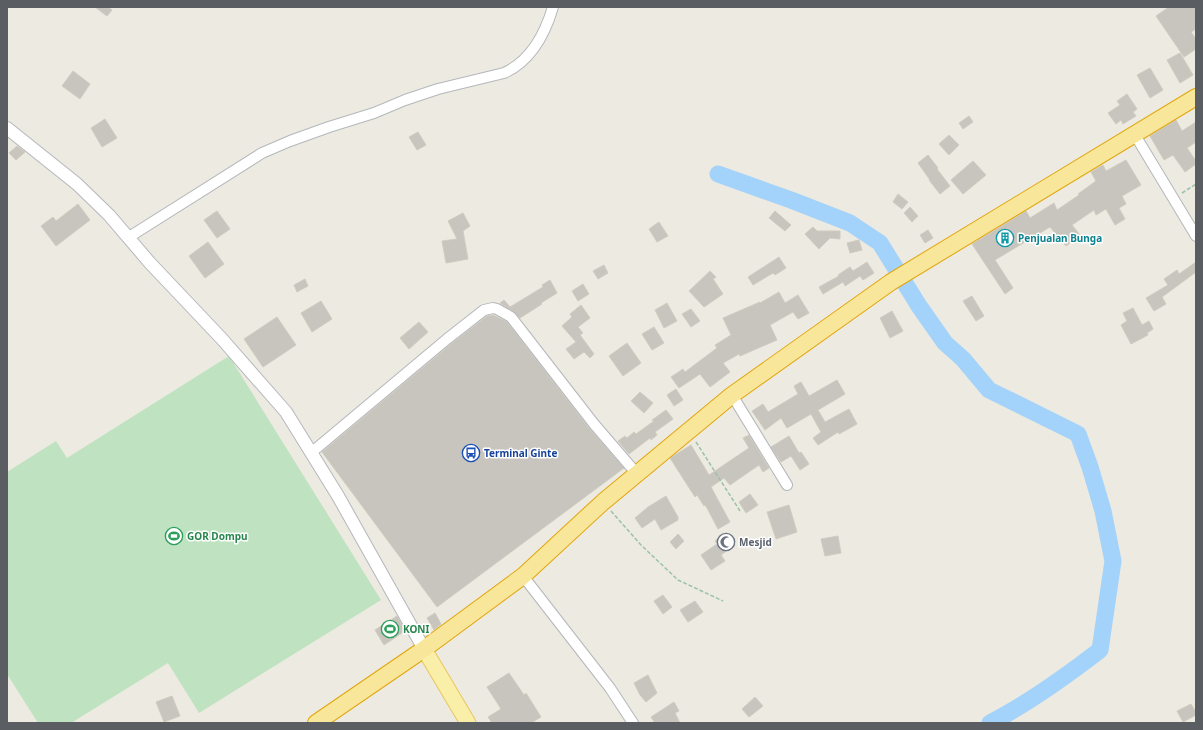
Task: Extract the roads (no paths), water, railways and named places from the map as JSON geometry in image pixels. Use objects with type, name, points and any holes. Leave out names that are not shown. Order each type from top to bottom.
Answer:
[{"type":"highway","points":[[316,723],[424,648],[523,576],[603,502],[732,395],[891,282],[1196,97]]},
{"type":"main road","points":[[424,648],[468,723]]},
{"type":"street","points":[[129,237],[262,153],[329,127],[374,113],[405,100],[438,89],[512,70],[529,56],[544,32],[553,7]]},
{"type":"street","points":[[7,128],[77,184],[109,215],[150,263],[222,339],[286,412],[312,452],[424,648]]},
{"type":"street","points":[[1134,135],[1196,236]]},
{"type":"street","points":[[312,452],[447,339],[484,310],[493,308],[502,311],[511,317],[594,424],[637,474]]},
{"type":"street","points":[[732,395],[787,485]]},
{"type":"street","points":[[523,576],[610,688],[633,723]]},
{"type":"waterway","points":[[718,174],[850,223],[880,243],[919,306],[945,343],[963,359],[989,390],[1078,434],[1090,467],[1103,511],[1113,561],[1100,650],[1074,670],[1019,707],[990,723]]},
{"type":"place","name":"Penjualan Bunga","points":[[1005,238]]},
{"type":"place","name":"Terminal Ginte","points":[[471,453]]},
{"type":"place","name":"GOR Dompu","points":[[174,536]]},
{"type":"place","name":"Mesjid","points":[[726,542]]},
{"type":"place","name":"KONI","points":[[390,629]]}]
